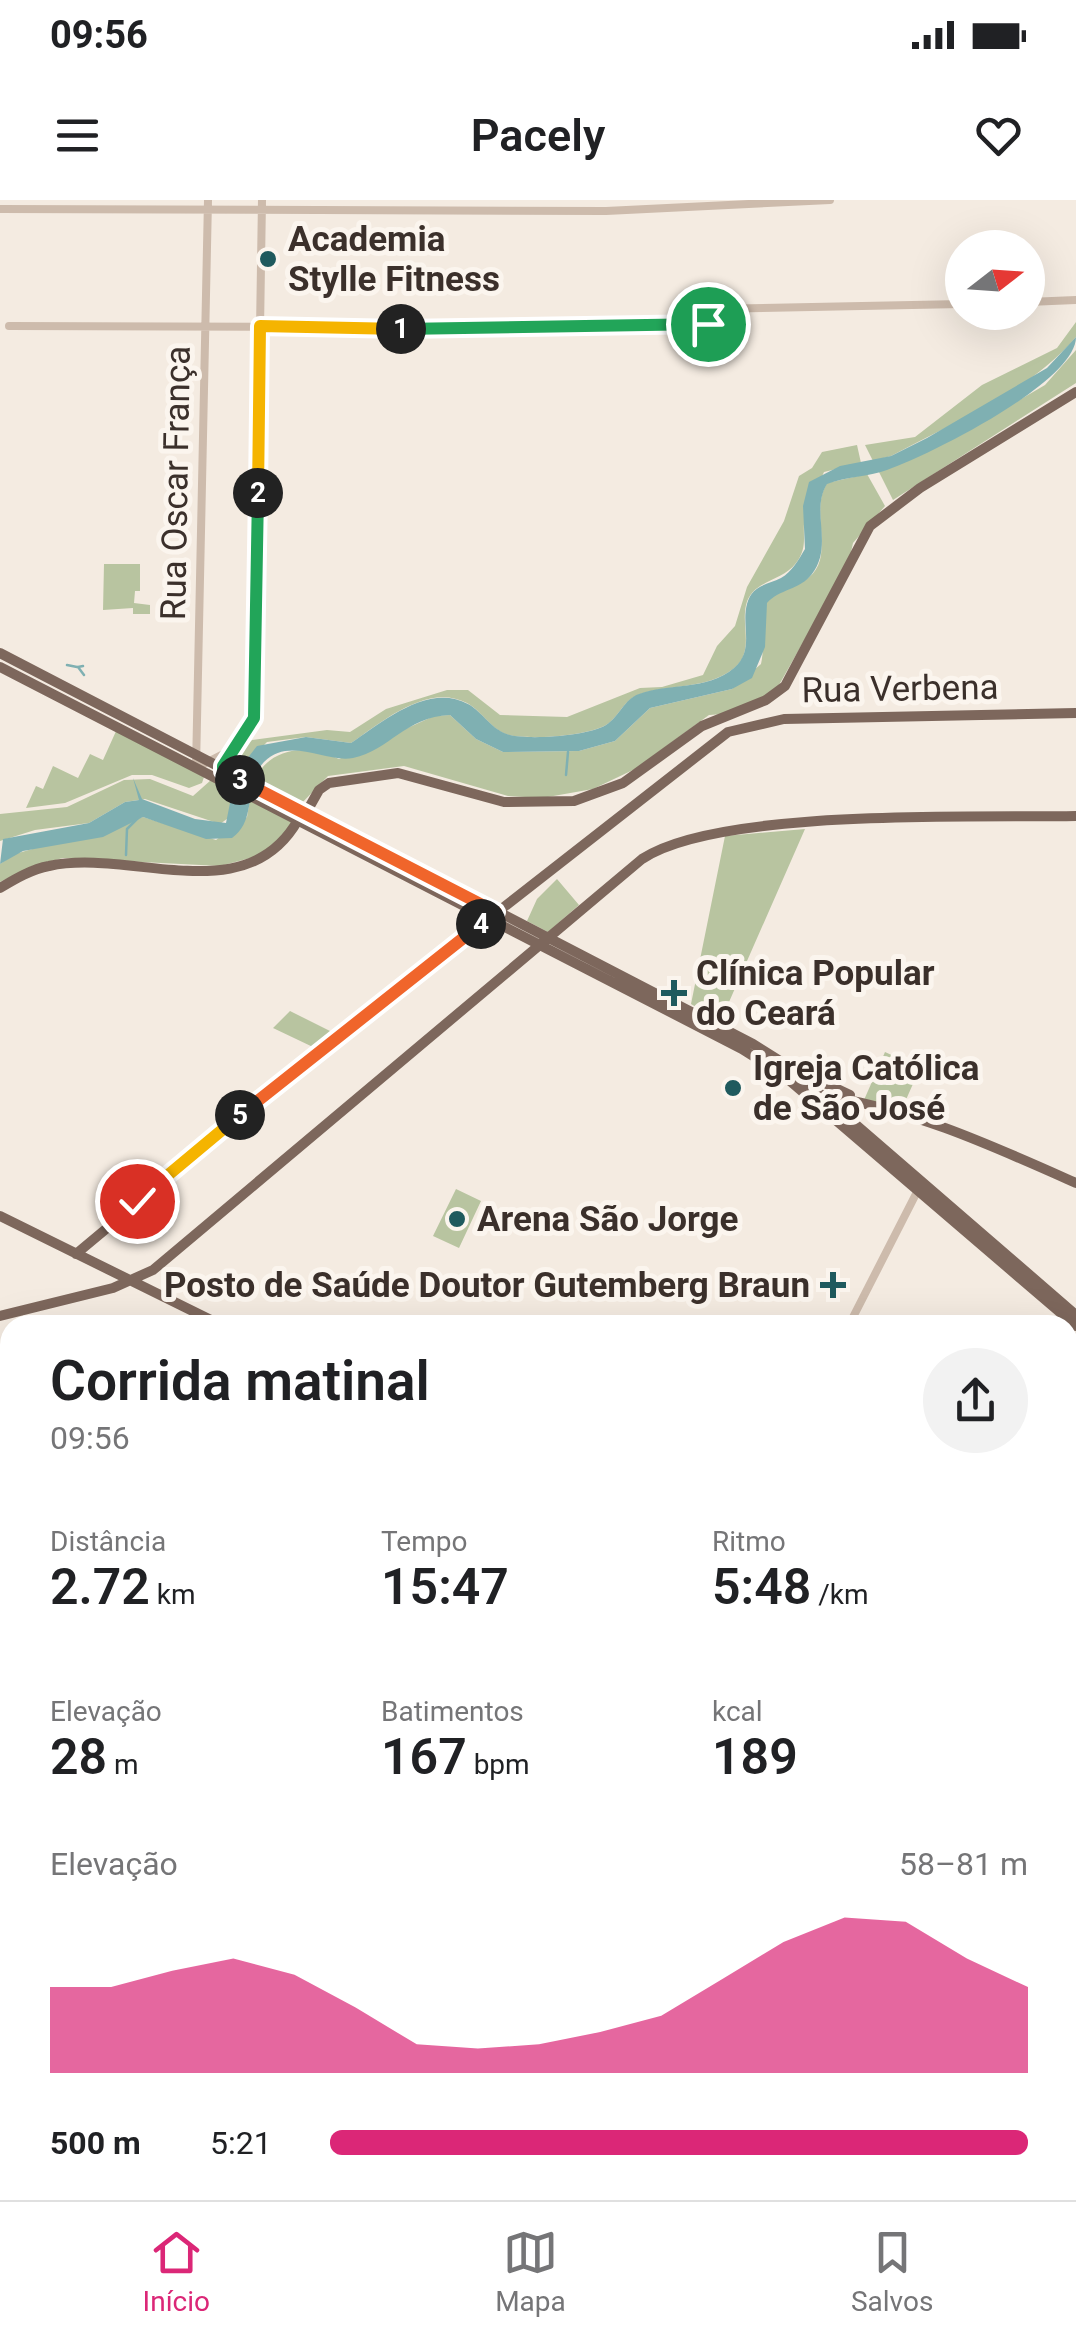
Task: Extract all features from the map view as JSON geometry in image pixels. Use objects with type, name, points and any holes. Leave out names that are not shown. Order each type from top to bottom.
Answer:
[{"type":"main road","points":[[0,888],[30,872],[62,864],[202,871],[236,867],[274,853],[319,790],[329,783],[409,773],[504,802],[558,802],[609,789],[708,722],[766,700],[791,680],[876,519],[1076,392]]},
{"type":"main road","points":[[0,653],[120,722]]},
{"type":"main road","points":[[0,667],[200,762],[742,1049],[799,1090],[1076,1315]]},
{"type":"main road","name":"Rua Verbena","points":[[699,751],[728,732],[784,719],[1076,713]]},
{"type":"main road","points":[[76,1254],[93,1236],[699,751],[700,738],[690,734]]},
{"type":"main road","points":[[4,1315],[132,1282],[178,1250],[642,858],[685,838],[849,822],[1076,816]]},
{"type":"main road","points":[[544,942],[720,1026],[788,1066],[860,1101],[975,1138],[1076,1183]]},
{"type":"main road","points":[[788,1066],[1064,1315]]},
{"type":"main road","points":[[799,1090],[860,1101]]},
{"type":"main road","points":[[0,1216],[200,1315]]},
{"type":"main road","points":[[52,1241],[74,1243],[93,1236]]},
{"type":"street","points":[[0,209],[262,205],[654,210],[830,200]]},
{"type":"street","name":"Rua Oscar França","points":[[200,762],[208,205]]},
{"type":"street","points":[[224,775],[224,759],[237,747],[254,718],[262,205]]},
{"type":"street","points":[[1045,301],[1076,300]]},
{"type":"street","points":[[9,326],[708,325],[708,309],[945,304]]},
{"type":"street","points":[[200,762],[237,747]]},
{"type":"street","points":[[854,1315],[920,1188]]},
{"type":"green space","points":[[1076,322],[1076,337],[1057,357],[1013,390],[891,456],[873,461],[865,445],[915,437],[982,385],[1057,348]]},
{"type":"green space","points":[[1076,350],[1076,383],[893,500],[879,472],[951,440],[1045,385]]},
{"type":"green space","points":[[857,445],[861,463],[824,472],[804,521],[803,550],[796,563],[749,597],[744,655],[721,676],[642,693],[628,701],[606,725],[558,736],[509,735],[467,703],[436,698],[405,708],[351,743],[306,737],[267,742],[236,773],[228,769],[228,760],[252,740],[327,730],[350,732],[386,709],[447,690],[468,690],[500,715],[567,717],[640,688],[662,687],[703,675],[717,646],[735,626],[747,587],[784,521],[799,476],[812,468],[822,452]]},
{"type":"green space","points":[[867,474],[885,506],[853,543],[849,561],[775,692],[724,714],[709,715],[635,769],[593,789],[542,798],[508,796],[404,766],[328,776],[300,805],[253,784],[259,772],[277,756],[301,750],[339,759],[434,716],[450,715],[476,739],[503,752],[579,751],[615,741],[650,708],[732,689],[761,664],[767,602],[816,570],[821,550],[821,501],[827,483]]},
{"type":"green space","points":[[104,564],[140,564],[140,591],[135,591],[134,603],[150,605],[150,614],[133,614],[133,608],[103,610]]},
{"type":"green space","points":[[117,729],[204,777],[202,783],[189,788],[152,775],[132,775],[65,803],[26,808],[36,786],[43,789],[53,766],[78,778],[90,754],[103,760]]},
{"type":"green space","points":[[150,779],[193,796],[211,780],[234,791],[231,816],[220,824],[145,799],[125,802],[89,823],[35,830],[0,841],[0,814],[67,807],[124,780]]},
{"type":"green space","points":[[250,799],[296,823],[273,852],[220,866],[63,858],[32,866],[0,882],[0,864],[15,854],[143,817],[216,840],[247,817]]},
{"type":"green space","points":[[805,829],[719,1021],[691,1004],[725,836]]},
{"type":"green space","points":[[557,879],[579,905],[548,932],[527,921],[537,899]]},
{"type":"green space","points":[[290,1011],[334,1033],[315,1048],[273,1028]]},
{"type":"green space","points":[[885,1052],[920,1068],[901,1111],[864,1100]]},
{"type":"green space","name":"Arena São Jorge","points":[[456,1189],[481,1201],[459,1248],[433,1236]]},
{"type":"water","points":[[1076,337],[1070,355],[1053,375],[998,415],[907,462],[827,484],[822,494],[818,563],[807,579],[767,603],[765,647],[752,678],[732,689],[650,708],[615,741],[579,751],[503,752],[476,739],[450,715],[421,721],[353,758],[285,751],[264,762],[258,771],[245,821],[232,838],[206,839],[143,817],[103,837],[23,851],[0,864],[3,839],[89,823],[125,802],[139,800],[133,778],[142,799],[195,819],[226,823],[236,773],[257,746],[306,737],[351,743],[421,701],[453,699],[468,704],[498,730],[510,735],[559,736],[606,725],[639,694],[723,675],[744,654],[749,598],[756,589],[789,572],[805,549],[803,506],[809,482],[840,466],[891,456],[927,438],[1047,368]]},
{"type":"waterway","points":[[67,665],[77,667]]},
{"type":"waterway","points":[[83,666],[78,667],[84,675]]},
{"type":"waterway","points":[[566,775],[568,752]]},
{"type":"waterway","points":[[126,855],[127,829],[138,818]]},
{"type":"place","name":"Academia Stylle Fitness","points":[[268,259]]},
{"type":"place","name":"Clínica Popular do Ceará","points":[[674,993]]},
{"type":"place","name":"Igreja Católica de São José","points":[[733,1088]]},
{"type":"place","name":"Arena São Jorge","points":[[457,1219]]},
{"type":"place","name":"Posto de Saúde Doutor Gutemberg Braun","points":[[833,1285]]},
{"type":"route","points":[[137,1201],[496,912],[223,771],[224,759],[246,736],[254,718],[260,326],[653,328],[708,324]]}]
